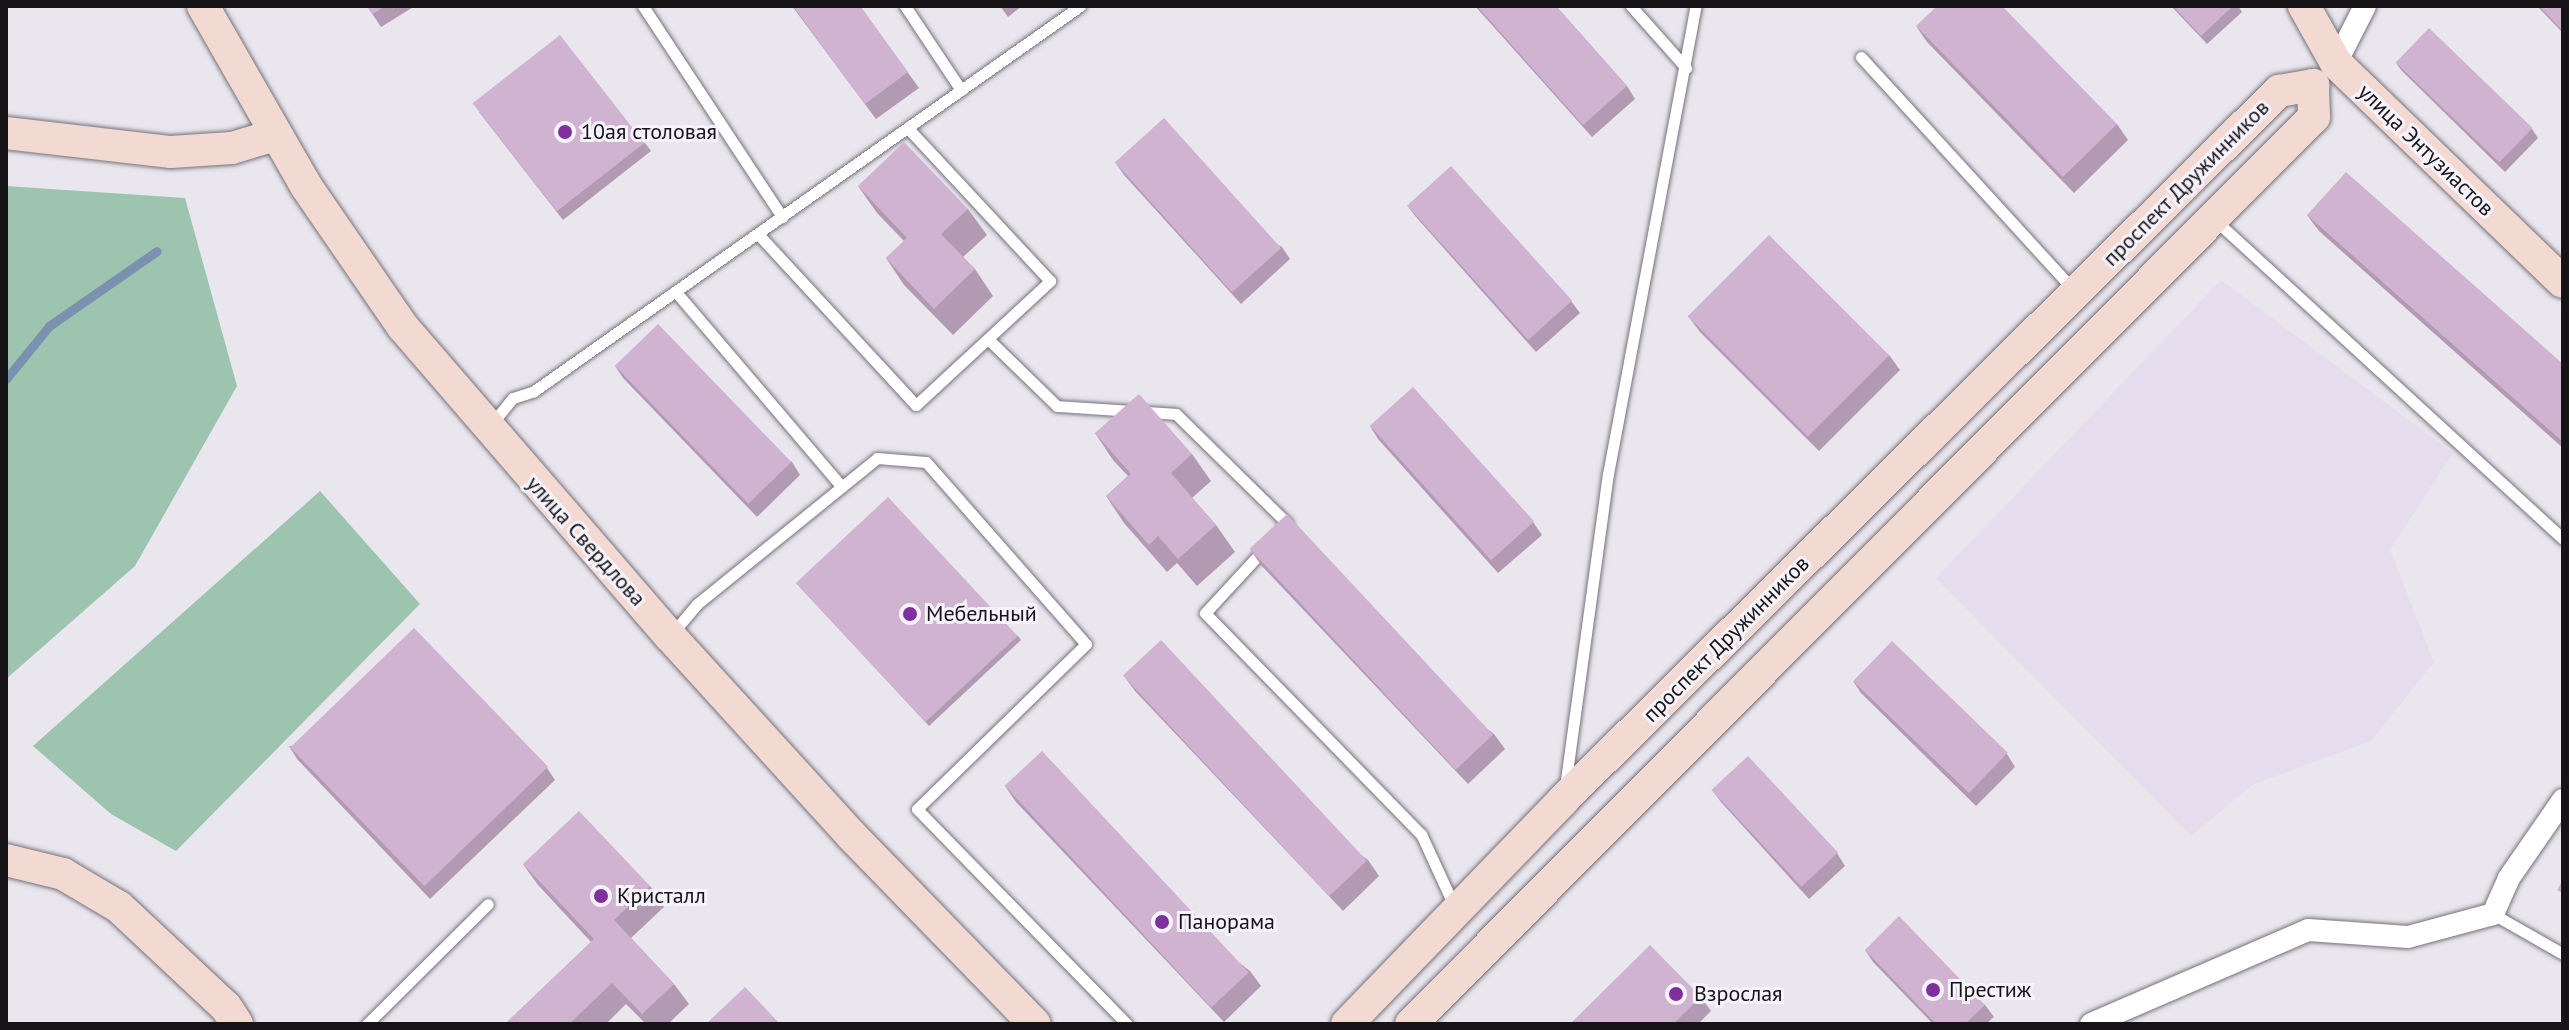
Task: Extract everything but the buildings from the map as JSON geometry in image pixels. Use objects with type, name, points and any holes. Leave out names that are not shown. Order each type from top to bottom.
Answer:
[{"type":"street","name":"улица Свердлова","points":[[203,6],[275,135],[403,327],[487,430],[852,836],[1035,1024]]},
{"type":"street","name":"улица Энтузиастов","points":[[2304,6],[2336,63],[2563,282]]},
{"type":"street","points":[[2313,85],[2336,63],[2365,6]]},
{"type":"street","name":"проспект Дружинников","points":[[1347,1024],[1563,800],[2279,91],[2313,85],[2314,117],[1411,1024]]},
{"type":"street","points":[[6,133],[171,152],[232,148],[275,135]]},
{"type":"street","points":[[2091,1024],[2308,930],[2408,937],[2493,914],[2509,878],[2563,800]]},
{"type":"street","points":[[6,860],[63,874],[119,907],[226,1007],[237,1024]]},
{"type":"lane","points":[[643,6],[782,217]]},
{"type":"lane","points":[[905,6],[961,90]]},
{"type":"lane","points":[[487,430],[513,398],[534,391],[1080,6]]},
{"type":"lane","points":[[1631,6],[1686,68]]},
{"type":"lane","points":[[1563,800],[1608,474],[1696,6]]},
{"type":"lane","points":[[1861,57],[2076,292]]},
{"type":"lane","points":[[758,234],[916,405],[1050,281],[908,128]]},
{"type":"lane","points":[[2213,219],[2563,539]]},
{"type":"lane","points":[[676,292],[840,485]]},
{"type":"lane","points":[[988,339],[1057,406],[1176,414],[1287,523],[1205,613],[1421,834],[1456,911]]},
{"type":"lane","points":[[670,636],[697,604],[877,458],[926,462],[1086,644],[917,809],[1127,1024]]},
{"type":"lane","points":[[367,1024],[488,904]]},
{"type":"lane","points":[[2493,914],[2563,954]]},
{"type":"shaded area","points":[[2221,280],[2453,453],[2390,550],[2434,662],[2371,741],[2252,785],[2191,836],[1936,578]]},
{"type":"green space","points":[[6,186],[185,198],[237,386],[135,566],[6,679]]},
{"type":"green space","points":[[320,491],[420,604],[176,851],[111,814],[33,746]]},
{"type":"waterway","points":[[6,379],[49,326],[157,251]]},
{"type":"place","name":"10ая столовая","points":[[565,132]]},
{"type":"place","name":"Мебельный","points":[[910,614]]},
{"type":"place","name":"Кристалл","points":[[601,896]]},
{"type":"place","name":"Панорама","points":[[1162,922]]},
{"type":"place","name":"Престиж","points":[[1933,990]]},
{"type":"place","name":"Взрослая","points":[[1676,994]]}]
